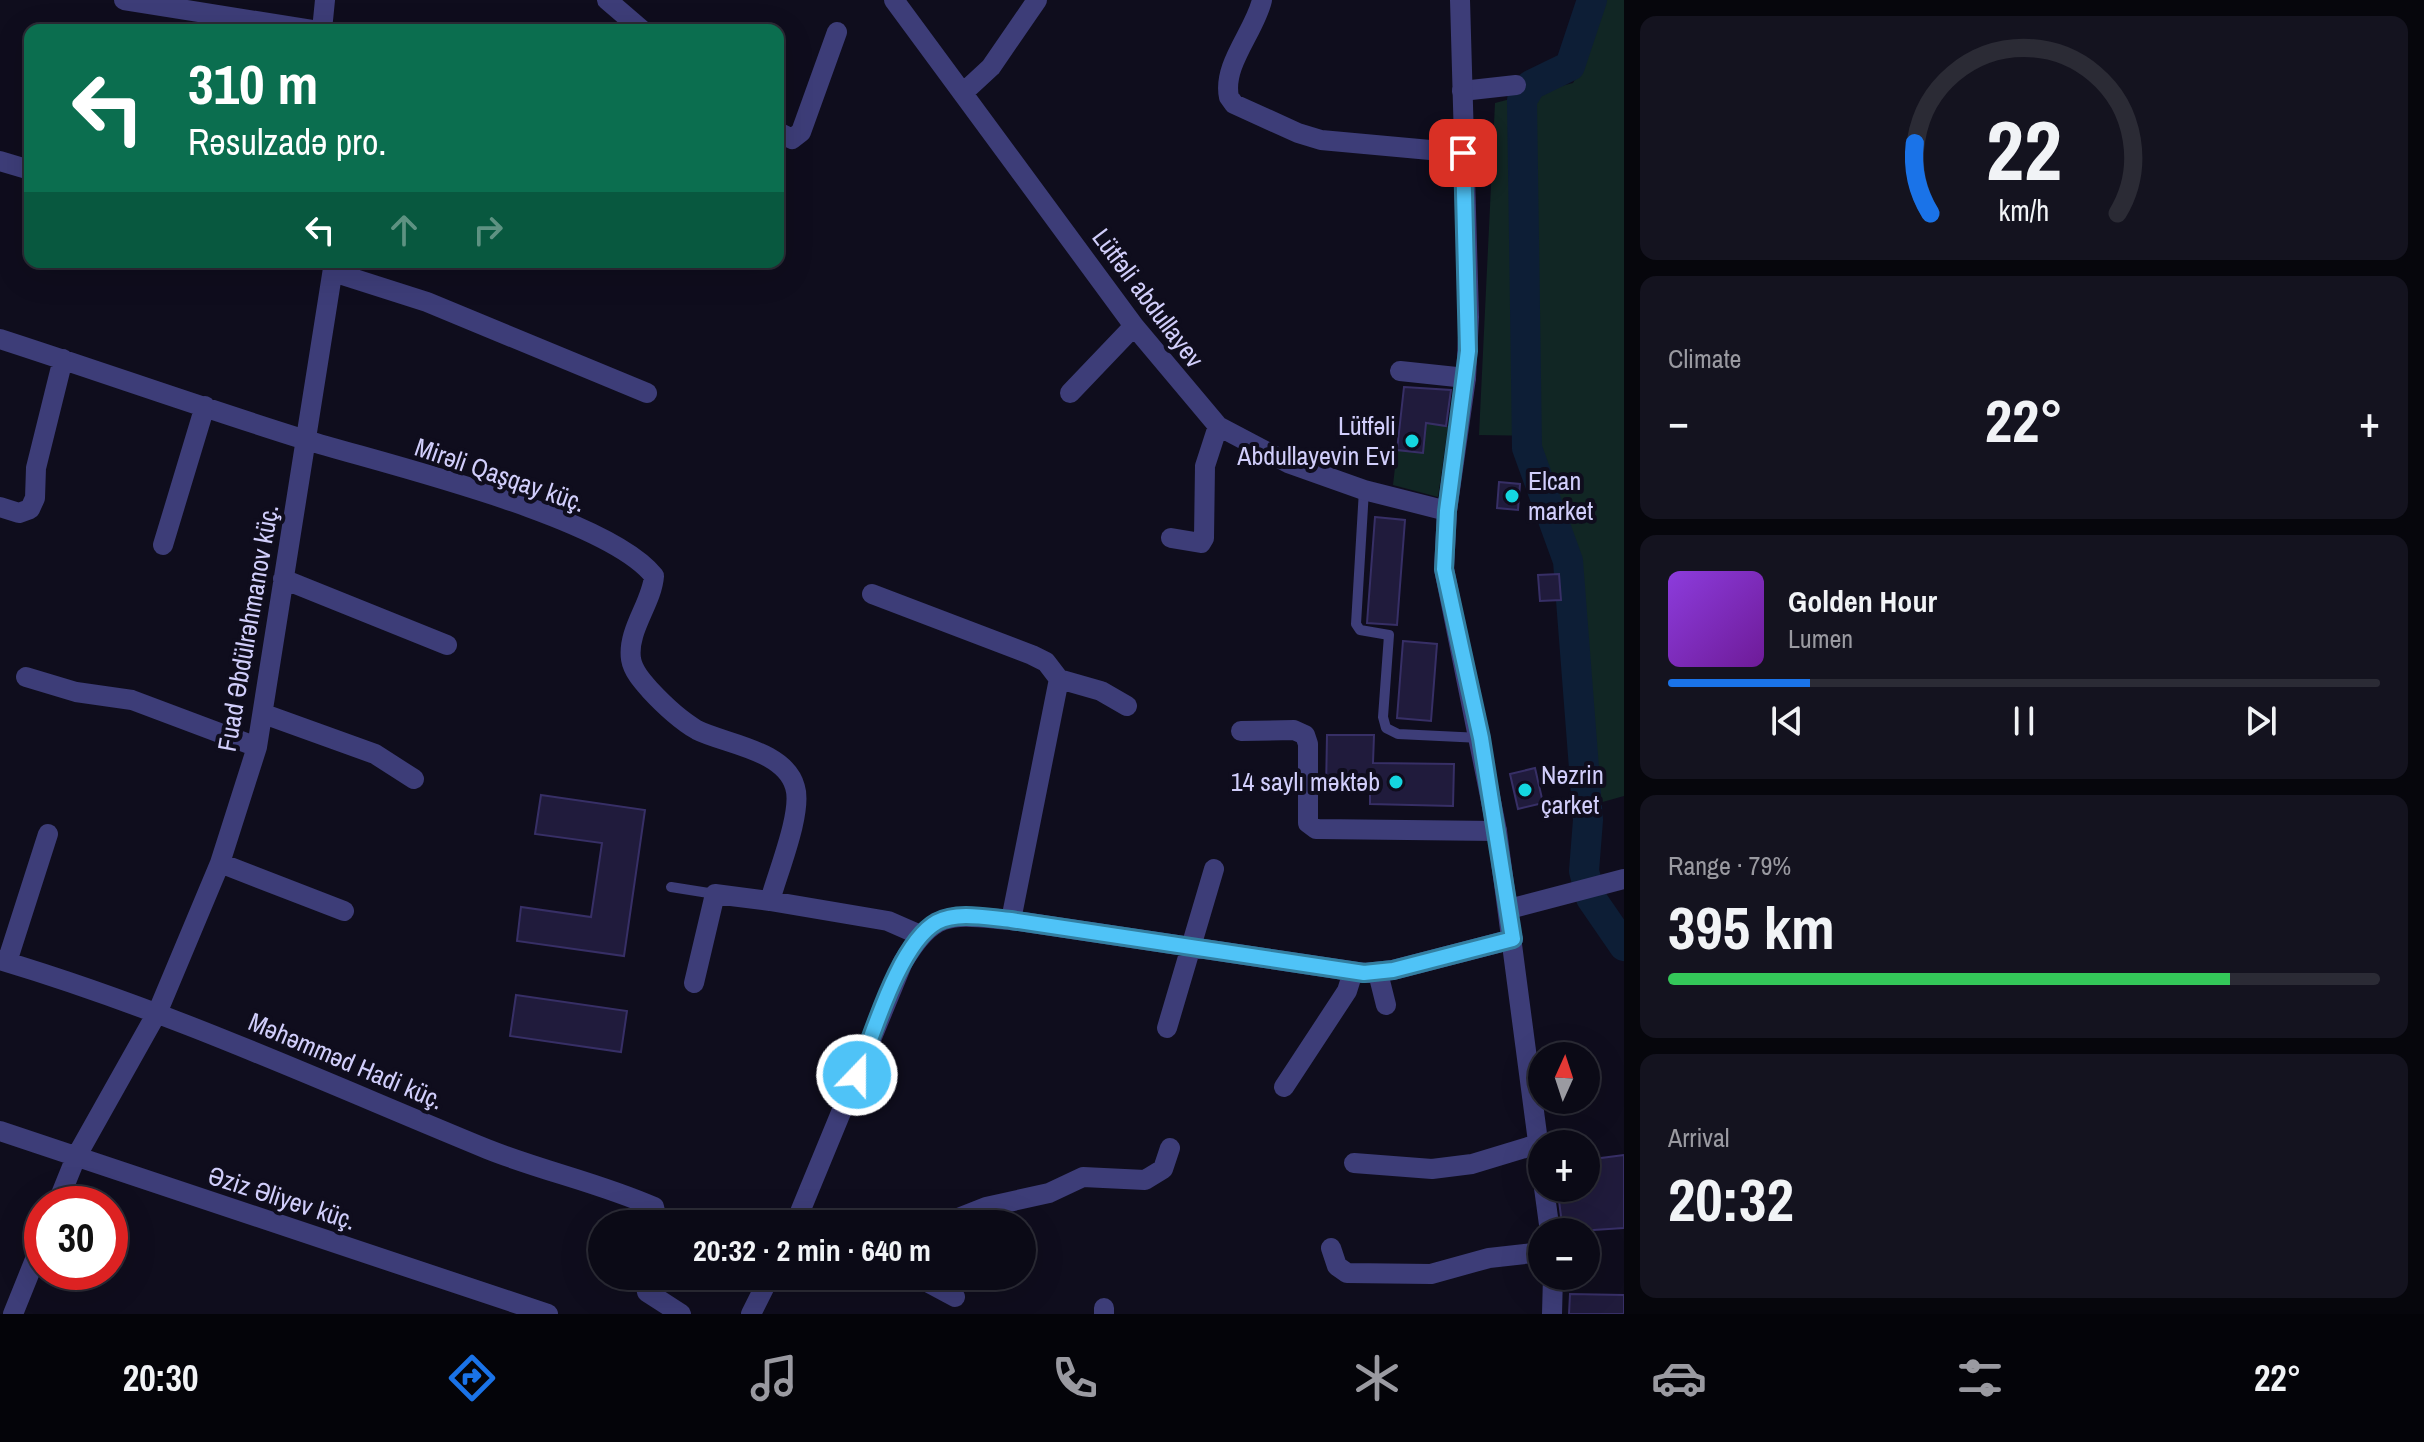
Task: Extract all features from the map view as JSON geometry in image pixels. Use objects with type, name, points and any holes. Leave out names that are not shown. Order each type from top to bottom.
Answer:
[{"type":"street","points":[[124,0],[274,24]]},
{"type":"street","points":[[323,24],[325,0]]},
{"type":"street","points":[[607,0],[635,24]]},
{"type":"street","name":"Lütfəli abdullayev","points":[[894,0],[1134,326],[1218,426],[1288,463],[1364,490],[1447,511]]},
{"type":"street","points":[[964,92],[991,67],[1037,0]]},
{"type":"street","points":[[1262,0],[1258,17],[1229,77],[1229,97],[1234,104],[1321,140],[1463,153]]},
{"type":"street","points":[[1460,0],[1469,317],[1466,378],[1447,511],[1444,569],[1481,738],[1497,831],[1536,1130]]},
{"type":"street","points":[[784,135],[792,139],[801,132],[837,32]]},
{"type":"street","points":[[1462,91],[1516,85]]},
{"type":"street","points":[[0,161],[24,168]]},
{"type":"street","name":"Fuad Əbdülrəhmanov küç.","points":[[64,1186],[76,1157],[158,1011],[220,863],[257,747],[334,268]]},
{"type":"street","points":[[337,268],[647,393]]},
{"type":"street","points":[[1070,393],[1134,326]]},
{"type":"street","name":"Mirəli Qaşqay küç.","points":[[0,339],[306,440],[509,501],[601,538],[649,570],[654,576],[653,586],[633,640],[631,658],[639,677],[664,705],[697,730],[751,747],[776,764],[795,785],[797,803],[770,901]]},
{"type":"street","points":[[0,507],[19,513],[30,509],[35,498],[36,468],[63,359]]},
{"type":"street","points":[[1400,371],[1466,378]]},
{"type":"street","points":[[163,545],[205,406]]},
{"type":"street","points":[[1171,538],[1192,543],[1201,543],[1204,538],[1205,466],[1218,426]]},
{"type":"street","points":[[283,579],[447,645]]},
{"type":"street","points":[[872,594],[1032,655],[1046,662],[1059,679],[1101,691],[1127,706]]},
{"type":"street","points":[[26,677],[76,692],[132,700],[257,747]]},
{"type":"street","points":[[1011,920],[1059,679]]},
{"type":"street","points":[[264,714],[375,754],[414,779]]},
{"type":"street","points":[[1241,731],[1294,730],[1305,735],[1308,744],[1308,823],[1316,829],[1497,831]]},
{"type":"street","points":[[3,961],[48,834]]},
{"type":"street","points":[[220,863],[344,911]]},
{"type":"street","points":[[1167,1028],[1194,948],[1214,869]]},
{"type":"street","points":[[1509,909],[1624,879]]},
{"type":"street","points":[[694,983],[715,894],[888,921],[920,935]]},
{"type":"street","points":[[801,1210],[903,962],[920,935],[938,921],[958,916],[1011,920],[1353,972],[1378,973],[1513,939]]},
{"type":"street","name":"Məhəmməd Hadi küç.","points":[[3,961],[158,1011],[492,1150],[630,1196],[655,1210]]},
{"type":"street","points":[[1284,1087],[1347,991],[1353,972]]},
{"type":"street","points":[[1378,973],[1386,1005]]},
{"type":"street","name":"Əziz Əliyev küç.","points":[[0,1131],[548,1314]]},
{"type":"street","points":[[1354,1163],[1432,1169],[1472,1164],[1528,1147]]},
{"type":"street","points":[[978,1210],[1049,1193],[1083,1177],[1145,1180],[1163,1169],[1170,1148]]},
{"type":"street","points":[[1331,1248],[1337,1266],[1347,1273],[1431,1274],[1489,1258],[1528,1254]]},
{"type":"street","points":[[13,1314],[24,1287]]},
{"type":"street","points":[[647,1290],[681,1314]]},
{"type":"street","points":[[751,1314],[763,1290]]},
{"type":"street","points":[[939,1290],[955,1297]]},
{"type":"street","points":[[1552,1314],[1553,1290]]},
{"type":"lane","points":[[1364,490],[1356,624],[1360,630],[1389,635],[1383,717],[1386,728],[1398,734],[1481,738]]},
{"type":"lane","points":[[671,887],[715,894]]},
{"type":"green space","points":[[1604,0],[1624,0],[1624,796],[1599,803],[1582,561],[1538,436],[1479,435],[1495,103],[1573,83],[1587,57]]},
{"type":"green space","points":[[1426,423],[1448,426],[1438,497],[1393,485],[1397,450],[1422,453]]},
{"type":"building","points":[[1404,387],[1451,390],[1446,426],[1426,423],[1423,453],[1397,450]]},
{"type":"building","points":[[1499,482],[1520,484],[1518,510],[1497,508]]},
{"type":"building","points":[[1375,517],[1405,520],[1397,625],[1367,623]]},
{"type":"building","points":[[1559,574],[1561,600],[1540,601],[1538,575]]},
{"type":"building","points":[[1403,641],[1437,644],[1431,721],[1397,718]]},
{"type":"building","points":[[1327,735],[1374,735],[1373,763],[1454,764],[1453,806],[1370,804],[1370,792],[1326,791]]},
{"type":"building","points":[[1535,768],[1543,803],[1518,809],[1510,774]]},
{"type":"building","points":[[541,795],[645,810],[624,956],[517,941],[521,907],[591,917],[602,843],[535,834]]},
{"type":"building","points":[[516,995],[627,1011],[621,1052],[510,1036]]},
{"type":"building","points":[[1624,1155],[1624,1228],[1600,1230],[1600,1218],[1561,1218],[1559,1202],[1600,1202],[1600,1158]]},
{"type":"building","points":[[1570,1294],[1624,1295],[1624,1314],[1569,1314]]},
{"type":"waterway","points":[[1592,0],[1570,66],[1531,85],[1522,100],[1527,448],[1568,561],[1588,820],[1584,871],[1591,898],[1624,946]]},
{"type":"place","name":"Lütfəli Abdullayevin Evi","points":[[1412,441]]},
{"type":"place","name":"Elcan market","points":[[1512,496]]},
{"type":"place","name":"14 saylı məktəb","points":[[1396,782]]},
{"type":"place","name":"Nəzrin çarket","points":[[1525,790]]},
{"type":"route","points":[[857,1075],[903,962],[920,935],[938,921],[958,916],[1011,920],[1364,973],[1393,970],[1513,939],[1481,738],[1444,569],[1447,511],[1468,351],[1463,153]]}]
